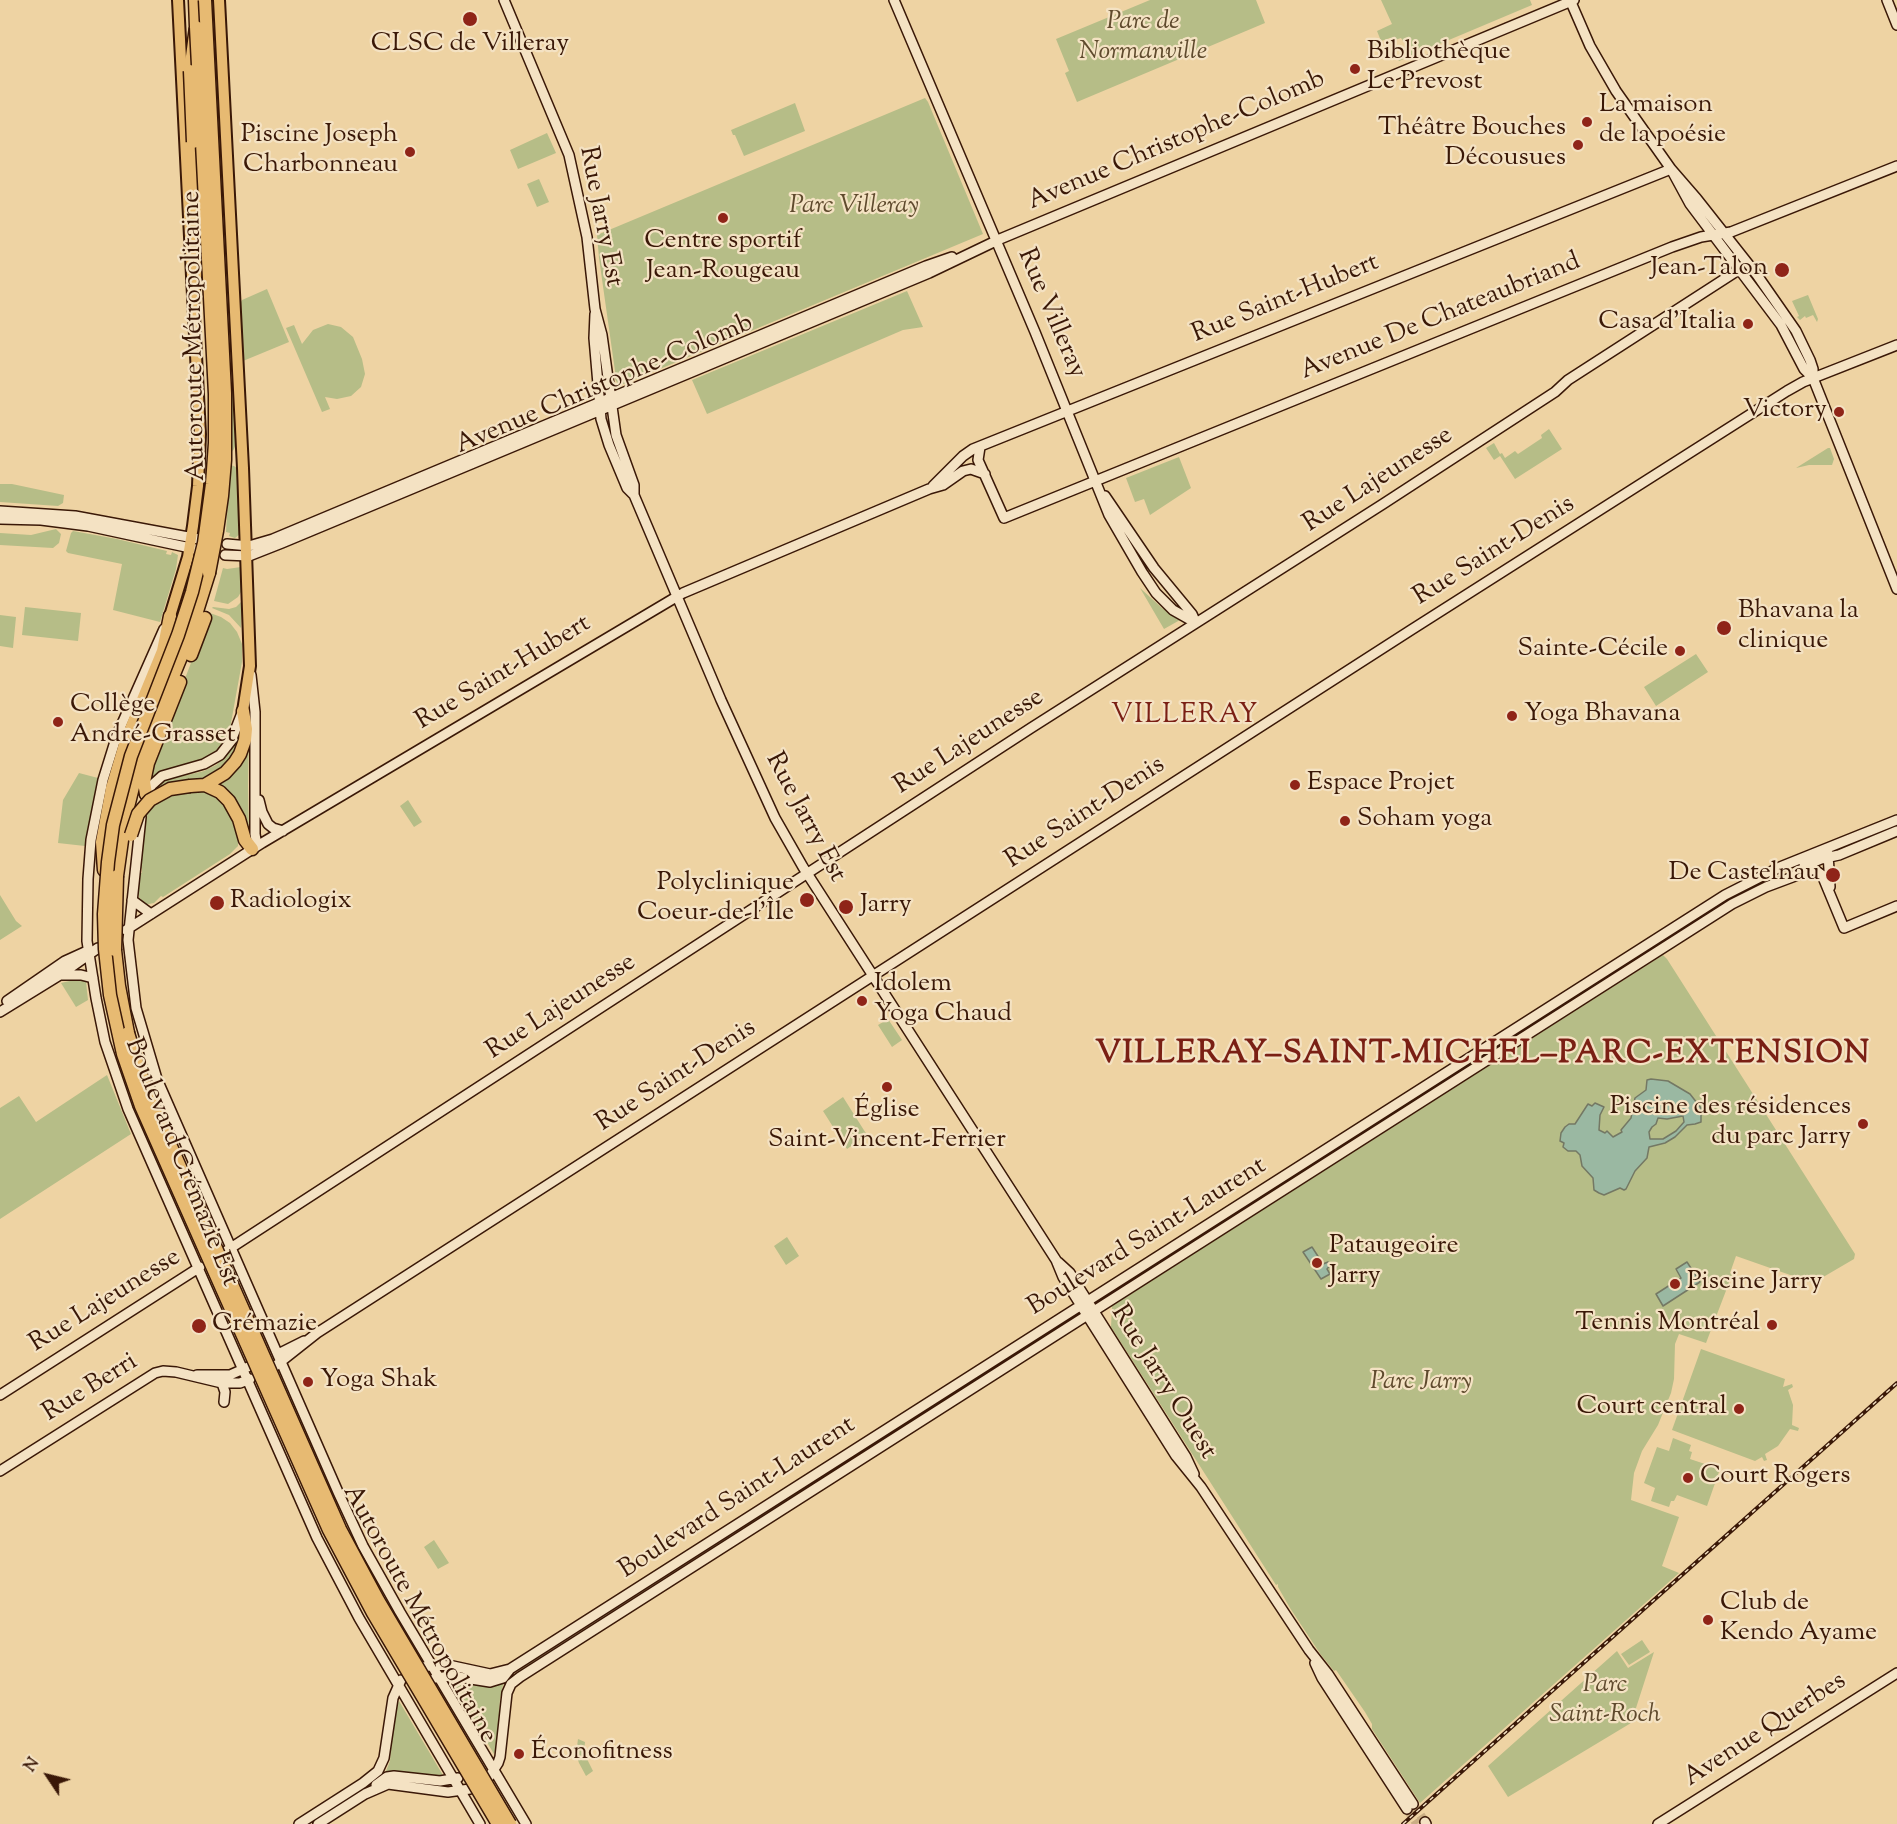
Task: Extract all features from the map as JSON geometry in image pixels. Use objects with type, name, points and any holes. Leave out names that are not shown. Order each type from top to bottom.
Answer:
[{"type":"highway","name":"Autoroute Métropolitaine","points":[[195,0],[214,393],[211,497],[203,549],[192,592],[178,635],[140,728],[126,771],[111,836],[105,889],[104,940],[110,995],[123,1054],[146,1118],[335,1543],[373,1613],[498,1824]]},
{"type":"highway","name":"Autoroute Métropolitaine","points":[[205,0],[225,410],[222,496],[209,573],[188,640],[136,775],[123,831],[117,876],[115,938],[119,986],[133,1051],[150,1098],[309,1461],[352,1552],[383,1610],[510,1824]]},
{"type":"highway","points":[[194,288],[198,248],[190,71],[196,27]]},
{"type":"highway","points":[[146,794],[144,782],[148,763],[206,612],[209,573]]},
{"type":"highway","points":[[105,889],[103,830],[120,758],[164,651],[170,616]]},
{"type":"highway","points":[[117,876],[136,819],[146,805],[170,789],[206,785],[228,770],[240,754],[245,740],[243,711]]},
{"type":"highway","points":[[206,785],[220,792],[229,801],[239,819],[245,840],[255,847]]},
{"type":"main road","name":"Boulevard Crémazie Est","points":[[178,0],[194,288],[203,378],[204,458],[197,497],[194,543],[170,616],[124,716],[103,780],[88,872],[87,921],[93,978],[105,1042],[118,1084],[201,1266],[336,1576],[410,1695],[430,1736],[466,1790],[480,1824]]},
{"type":"main road","points":[[219,0],[219,74],[234,375],[243,458],[248,629],[255,712],[255,847]]},
{"type":"main road","name":"Rue Jarry Est","points":[[504,0],[569,155],[587,237],[595,309],[594,338],[603,428],[627,488],[634,495],[724,706],[775,818],[807,873],[1056,1260],[1070,1273],[1084,1304]]},
{"type":"main road","name":"Rue Villeray","points":[[894,0],[1114,524],[1156,593],[1173,610],[1196,623]]},
{"type":"main road","points":[[1572,0],[1590,46],[1605,74],[1671,169],[1757,275],[1792,325],[1810,360],[1813,378],[1897,589]]},
{"type":"main road","name":"Avenue Christophe-Colomb","points":[[225,555],[282,543],[926,266],[997,241],[1572,0]]},
{"type":"main road","points":[[1887,0],[1897,25]]},
{"type":"main road","name":"Avenue De Chateaubriand","points":[[985,474],[1004,518],[1671,247],[1748,226],[1897,165]]},
{"type":"main road","points":[[1671,169],[1690,204],[1781,325],[1806,372],[1813,378]]},
{"type":"main road","name":"Rue Saint-Hubert","points":[[929,489],[967,453],[980,447],[1671,169]]},
{"type":"main road","name":"Rue Lajeunesse","points":[[227,1250],[807,873],[1383,504],[1555,392],[1568,380],[1740,269]]},
{"type":"main road","name":"Rue Jarry Est","points":[[595,309],[601,326],[618,441],[634,485],[634,495]]},
{"type":"main road","name":"Rue Saint-Denis","points":[[275,1360],[1787,391],[1813,378],[1897,345]]},
{"type":"main road","points":[[980,447],[977,456],[985,474]]},
{"type":"main road","points":[[230,459],[243,458]]},
{"type":"main road","name":"Rue Saint-Hubert","points":[[125,930],[255,847],[676,596],[948,482],[967,469],[975,469],[985,474]]},
{"type":"main road","name":"Rue Villeray","points":[[1095,480],[1154,568],[1192,614],[1196,623]]},
{"type":"main road","points":[[0,511],[75,516],[194,543]]},
{"type":"main road","points":[[0,519],[32,519],[194,543]]},
{"type":"main road","name":"Avenue Christophe-Colomb","points":[[227,544],[245,551]]},
{"type":"main road","points":[[146,794],[152,784],[162,776],[204,764],[220,755],[231,741],[243,711],[250,666]]},
{"type":"main road","points":[[255,776],[263,816],[269,825],[283,831]]},
{"type":"main road","name":"Boulevard Crémazie Est","points":[[146,794],[142,808],[132,900],[125,930],[135,1003],[151,1060],[227,1250],[273,1344],[275,1360],[307,1432],[363,1546],[427,1666],[462,1718],[491,1774],[508,1794],[526,1824]]},
{"type":"main road","name":"Boulevard Saint-Laurent","points":[[1782,880],[1795,870],[1897,820]]},
{"type":"main road","name":"Boulevard Saint-Laurent","points":[[427,1666],[453,1666],[490,1674],[510,1669],[1725,895],[1755,879],[1828,853],[1839,855],[1897,831]]},
{"type":"main road","points":[[1828,853],[1830,893],[1844,928],[1897,906]]},
{"type":"main road","name":"Boulevard Saint-Laurent","points":[[491,1774],[499,1760],[502,1745],[506,1696],[509,1687],[516,1680],[1732,904],[1807,870],[1816,869],[1821,873],[1830,893]]},
{"type":"main road","points":[[132,900],[151,914]]},
{"type":"main road","points":[[0,1012],[60,975],[89,952]]},
{"type":"main road","points":[[0,1006],[65,961],[89,952]]},
{"type":"main road","points":[[60,975],[81,975],[93,978]]},
{"type":"main road","name":"Rue Lajeunesse","points":[[0,1395],[201,1266]]},
{"type":"main road","name":"Rue Jarry Ouest","points":[[1084,1304],[1186,1457],[1201,1487],[1309,1650],[1322,1678],[1410,1806]]},
{"type":"main road","points":[[192,1376],[226,1376],[246,1368]]},
{"type":"main road","name":"Rue Berri","points":[[0,1472],[150,1376],[166,1371],[222,1383],[240,1383],[251,1379]]},
{"type":"main road","points":[[222,1383],[225,1392],[224,1402]]},
{"type":"main road","points":[[434,1678],[455,1676],[490,1682],[503,1678],[510,1669]]},
{"type":"main road","name":"Avenue Querbes","points":[[1658,1824],[1897,1673]]},
{"type":"main road","points":[[299,1824],[378,1771],[384,1758],[393,1698],[401,1680]]},
{"type":"main road","points":[[318,1824],[390,1777],[404,1776],[436,1781],[459,1778]]},
{"type":"main road","points":[[365,1794],[392,1784],[445,1792],[466,1790]]},
{"type":"main road","points":[[497,1792],[508,1794]]},
{"type":"main road","points":[[475,1814],[480,1804]]},
{"type":"green space","name":"Parc de Normanville","points":[[1150,0],[1256,0],[1265,23],[1077,102],[1065,73],[1069,71],[1056,39]]},
{"type":"green space","points":[[1381,0],[1530,0],[1532,5],[1399,61],[1397,58],[1408,53],[1406,41],[1401,38],[1395,40],[1390,38],[1381,41],[1377,31],[1392,24]]},
{"type":"green space","points":[[215,91],[220,101],[225,205],[221,205]]},
{"type":"green space","name":"Parc Villeray","points":[[925,98],[983,234],[624,384],[618,384],[615,379],[597,235]]},
{"type":"green space","points":[[795,103],[805,131],[744,156],[731,130]]},
{"type":"green space","points":[[547,133],[556,153],[518,169],[510,150]]},
{"type":"green space","points":[[539,179],[549,202],[537,207],[527,184]]},
{"type":"green space","points":[[267,289],[289,342],[243,361],[241,302]]},
{"type":"green space","points":[[907,291],[923,327],[903,330],[707,414],[692,380]]},
{"type":"green space","points":[[1808,295],[1818,319],[1817,322],[1813,315],[1806,318],[1805,316],[1800,320],[1797,317],[1799,316],[1792,301]]},
{"type":"green space","points":[[328,324],[341,327],[353,337],[365,374],[361,387],[351,396],[337,399],[325,397],[330,409],[322,412],[286,328],[294,325],[302,344],[313,330]]},
{"type":"green space","points":[[230,383],[235,393],[237,441],[231,453]]},
{"type":"green space","points":[[1549,429],[1562,449],[1515,479],[1500,456],[1494,460],[1486,448],[1494,443],[1505,458],[1515,451],[1518,454],[1542,438],[1541,435]]},
{"type":"green space","points":[[1828,448],[1834,459],[1832,465],[1809,465],[1796,468]]},
{"type":"green space","points":[[1179,457],[1191,488],[1150,515],[1144,499],[1135,502],[1126,478]]},
{"type":"green space","points":[[230,465],[238,469],[240,534],[235,538],[226,532]]},
{"type":"green space","points":[[0,484],[12,484],[64,495],[63,503],[58,506],[0,502]]},
{"type":"green space","points":[[56,529],[61,534],[59,543],[53,548],[0,545],[0,533],[31,535]]},
{"type":"green space","points":[[73,531],[117,539],[167,551],[166,554],[171,555],[172,552],[178,555],[160,622],[113,610],[122,564],[68,553],[66,551]]},
{"type":"green space","points":[[241,567],[241,592],[238,597],[228,604],[214,601],[223,568]]},
{"type":"green space","points":[[1140,588],[1162,608],[1180,620],[1164,629]]},
{"type":"green space","points":[[242,601],[241,628],[229,615],[212,608],[229,609],[236,607]]},
{"type":"green space","points":[[25,607],[81,613],[78,641],[22,635]]},
{"type":"green space","points":[[210,613],[230,623],[242,644],[242,662],[229,734],[221,747],[210,756],[197,762],[164,770],[151,779],[149,773]]},
{"type":"green space","points":[[0,615],[16,617],[13,648],[0,646]]},
{"type":"green space","points":[[1696,654],[1708,672],[1656,706],[1644,687]]},
{"type":"green space","points":[[249,734],[248,786],[249,837],[215,786]]},
{"type":"green space","points":[[240,736],[238,751],[215,776],[149,797],[156,787],[167,780],[204,771],[216,765],[227,755]]},
{"type":"green space","points":[[79,773],[98,778],[85,846],[58,843],[63,800]]},
{"type":"green space","points":[[196,789],[215,794],[232,813],[238,834],[238,846],[230,854],[163,897],[161,896],[154,903],[144,905],[140,902],[138,889],[140,873],[142,873],[140,867],[146,809],[160,797]]},
{"type":"green space","points":[[408,800],[422,822],[414,827],[400,806]]},
{"type":"green space","points":[[0,895],[16,921],[22,926],[0,940]]},
{"type":"green space","name":"Parc Jarry","points":[[1663,955],[1855,1254],[1854,1259],[1813,1283],[1736,1256],[1730,1273],[1732,1275],[1706,1343],[1679,1334],[1675,1344],[1674,1379],[1671,1393],[1658,1425],[1642,1451],[1634,1473],[1631,1500],[1679,1517],[1662,1566],[1679,1573],[1420,1803],[1372,1729],[1372,1724],[1365,1712],[1336,1670],[1334,1671],[1321,1655],[1290,1608],[1278,1584],[1276,1585],[1111,1327],[1112,1306]]},
{"type":"green space","points":[[78,979],[86,982],[88,1000],[76,1007],[61,983]]},
{"type":"green space","points":[[888,1019],[902,1040],[892,1047],[878,1025]]},
{"type":"green space","points":[[107,1075],[131,1134],[0,1219],[0,1108],[19,1096],[36,1122]]},
{"type":"green space","points":[[843,1097],[867,1135],[847,1149],[823,1111]]},
{"type":"green space","points":[[787,1237],[799,1256],[786,1265],[774,1246]]},
{"type":"green space","points":[[1701,1349],[1785,1379],[1783,1387],[1792,1384],[1793,1387],[1788,1390],[1793,1405],[1792,1425],[1799,1428],[1798,1431],[1790,1429],[1778,1446],[1765,1454],[1767,1460],[1764,1461],[1762,1457],[1755,1461],[1672,1430]]},
{"type":"green space","points":[[1014,1354],[1014,1356],[895,1432],[895,1430]]},
{"type":"green space","points":[[1673,1438],[1691,1445],[1690,1459],[1720,1469],[1707,1506],[1677,1495],[1669,1507],[1651,1501],[1655,1488],[1644,1483],[1657,1447],[1669,1451]]},
{"type":"green space","points":[[878,1442],[744,1528],[744,1526]]},
{"type":"green space","points":[[434,1540],[449,1563],[438,1569],[424,1547]]},
{"type":"green space","points":[[1642,1640],[1650,1652],[1629,1665],[1621,1654]]},
{"type":"green space","points":[[557,1646],[515,1674],[503,1685],[497,1746],[494,1754],[451,1682],[462,1681],[486,1686],[499,1684]]},
{"type":"green space","name":"Parc Saint-Roch","points":[[1617,1651],[1628,1668],[1654,1652],[1635,1717],[1631,1723],[1508,1797],[1488,1766]]},
{"type":"green space","points":[[399,1701],[444,1777],[382,1777],[320,1817],[386,1771],[390,1761],[393,1717]]},
{"type":"green space","points":[[578,1739],[585,1742],[584,1753],[593,1771],[586,1776],[576,1754]]},
{"type":"shaded area","points":[[1647,1080],[1668,1081],[1690,1094],[1701,1108],[1701,1122],[1687,1125],[1665,1143],[1649,1147],[1647,1158],[1635,1171],[1626,1189],[1620,1188],[1604,1195],[1594,1190],[1593,1178],[1582,1166],[1580,1155],[1576,1151],[1568,1151],[1563,1147],[1564,1143],[1560,1141],[1561,1133],[1569,1124],[1575,1124],[1588,1104],[1592,1106],[1595,1103],[1604,1107],[1600,1115],[1599,1130],[1605,1133],[1607,1131],[1613,1137],[1622,1132],[1621,1130],[1631,1118],[1635,1098],[1646,1090]],"holes":[[[1683,1116],[1684,1122],[1676,1131],[1663,1139],[1650,1139],[1649,1132],[1658,1118]]]},
{"type":"shaded area","name":"Pataugeoire Jarry","points":[[1312,1247],[1323,1264],[1328,1262],[1331,1264],[1327,1269],[1330,1274],[1321,1279],[1303,1252]]},
{"type":"shaded area","name":"Piscine Jarry","points":[[1687,1262],[1700,1282],[1663,1306],[1656,1294],[1681,1278],[1676,1269]]},
{"type":"tunnel","points":[[1413,1804],[1425,1822]]},
{"type":"tunnel","points":[[1407,1809],[1417,1824]]},
{"type":"railway","points":[[1403,1824],[1897,1383]]},
{"type":"place","name":"CLSC de Villeray","points":[[470,19]]},
{"type":"place","name":"Bibliothèque Le Prevost","points":[[1355,69]]},
{"type":"place","name":"La maison de la poésie","points":[[1587,122]]},
{"type":"place","name":"Théâtre Bouches Décousues","points":[[1578,145]]},
{"type":"place","name":"Piscine Joseph Charbonneau","points":[[410,152]]},
{"type":"place","name":"Centre sportif Jean-Rougeau","points":[[723,218]]},
{"type":"place","name":"Jean-Talon","points":[[1782,270]]},
{"type":"place","name":"Casa d'Italia","points":[[1748,324]]},
{"type":"place","name":"Victory","points":[[1839,412]]},
{"type":"place","name":"Bhavana la clinique","points":[[1724,628]]},
{"type":"place","name":"Sainte-Cécile","points":[[1680,651]]},
{"type":"place","name":"Yoga Bhavana","points":[[1512,716]]},
{"type":"place","name":"Collège André-Grasset","points":[[58,722]]},
{"type":"place","name":"Espace Projet","points":[[1295,785]]},
{"type":"place","name":"Soham yoga","points":[[1345,821]]},
{"type":"place","name":"De Castelnau","points":[[1833,875]]},
{"type":"place","name":"Polyclinique Coeur-de-l'Île","points":[[807,900]]},
{"type":"place","name":"Radiologix","points":[[217,903]]},
{"type":"place","name":"Jarry","points":[[846,907]]},
{"type":"place","name":"Idolem Yoga Chaud","points":[[862,1001]]},
{"type":"place","name":"Église Saint-Vincent-Ferrier","points":[[887,1087]]},
{"type":"place","name":"Piscine des résidences du parc Jarry","points":[[1863,1124]]},
{"type":"place","name":"Pataugeoire Jarry","points":[[1317,1263]]},
{"type":"place","name":"Piscine Jarry","points":[[1675,1284]]},
{"type":"place","name":"Tennis Montréal","points":[[1772,1325]]},
{"type":"place","name":"Crémazie","points":[[199,1326]]},
{"type":"place","name":"Yoga Shak","points":[[308,1382]]},
{"type":"place","name":"Court central","points":[[1739,1409]]},
{"type":"place","name":"Court Rogers","points":[[1688,1478]]},
{"type":"place","name":"Club de Kendo Ayame","points":[[1708,1620]]},
{"type":"place","name":"Éconofitness","points":[[519,1754]]},
{"type":"district","name":"VILLERAY","points":[[1185,717]]},
{"type":"district","name":"VILLERAY–SAINT-MICHEL–PARC-EXTENSION","points":[[1483,1057]]}]
